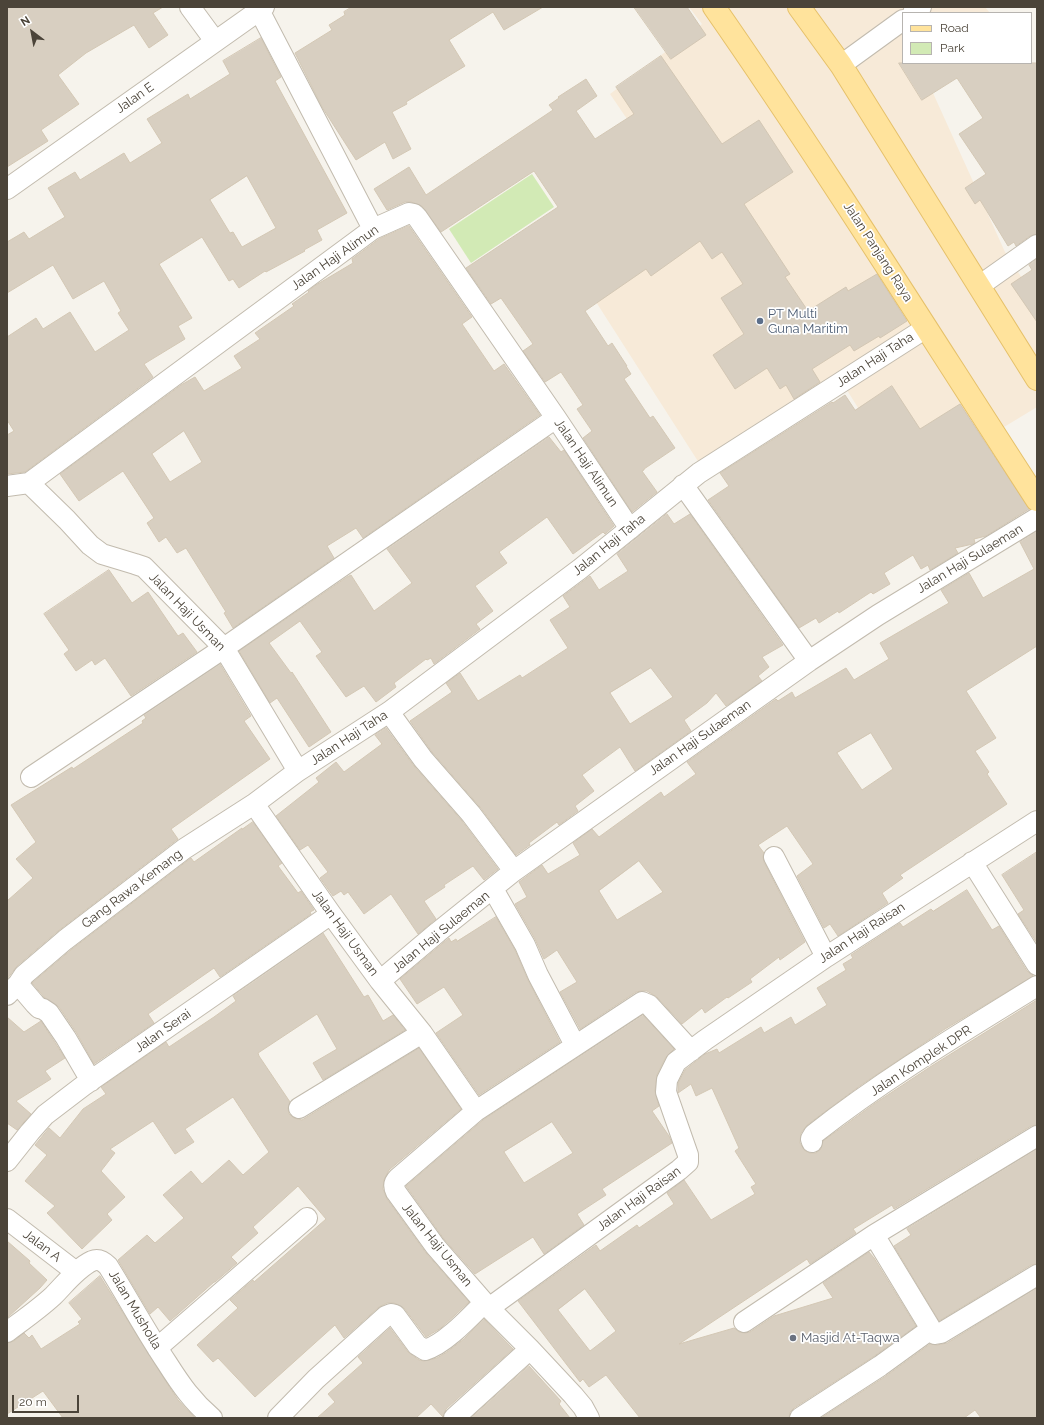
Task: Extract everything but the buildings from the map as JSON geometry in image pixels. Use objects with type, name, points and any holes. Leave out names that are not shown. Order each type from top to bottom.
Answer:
[{"type":"main road","name":"Jalan Panjang Raya","points":[[714,7],[836,186],[1037,500]]},
{"type":"main road","points":[[799,7],[841,65],[1037,379]]},
{"type":"street","points":[[190,7],[215,41]]},
{"type":"street","points":[[261,9],[373,229]]},
{"type":"street","name":"Jalan E","points":[[7,189],[261,9]]},
{"type":"street","points":[[841,65],[902,21]]},
{"type":"street","name":"Jalan Haji Alimun","points":[[29,482],[373,229],[406,214],[412,213],[416,215],[556,418],[630,529]]},
{"type":"street","points":[[979,286],[1037,244]]},
{"type":"street","name":"Jalan Haji Taha","points":[[298,771],[389,712],[580,569],[699,473],[926,328]]},
{"type":"street","points":[[31,777],[224,648],[556,418]]},
{"type":"street","points":[[7,486],[29,482]]},
{"type":"street","name":"Jalan Haji Usman","points":[[29,482],[90,545],[102,554],[144,568],[224,648],[298,771]]},
{"type":"street","points":[[683,485],[809,660]]},
{"type":"street","name":"Jalan Haji Sulaeman","points":[[380,981],[514,871],[809,660],[878,615],[1037,518]]},
{"type":"street","points":[[389,712],[423,759],[471,814],[514,871]]},
{"type":"street","points":[[254,804],[298,771]]},
{"type":"street","name":"Jalan Haji Usman","points":[[254,804],[380,981],[422,1033],[476,1112],[398,1178],[395,1181],[394,1189],[435,1246],[486,1305],[530,1349],[583,1407],[589,1418]]},
{"type":"street","name":"Gang Rawa Kemang","points":[[13,989],[24,975],[70,935],[184,849],[254,804]]},
{"type":"street","name":"Jalan Haji Raisan","points":[[486,1305],[688,1162],[688,1155],[671,1109],[665,1086],[666,1080],[676,1062],[691,1050],[826,957],[1037,820]]},
{"type":"street","points":[[774,857],[826,957]]},
{"type":"street","points":[[972,862],[1037,965]]},
{"type":"street","points":[[493,889],[525,945],[538,975],[575,1045]]},
{"type":"street","name":"Jalan Serai","points":[[7,1161],[45,1116],[91,1081],[331,914]]},
{"type":"street","name":"Jalan Komplek DPR","points":[[812,1142],[812,1138],[824,1126],[892,1078],[1037,986]]},
{"type":"street","points":[[13,989],[39,1008],[44,1009],[49,1013],[66,1038],[91,1081]]},
{"type":"street","points":[[476,1112],[634,1006],[644,1002],[649,1005],[691,1050]]},
{"type":"street","points":[[298,1108],[422,1033]]},
{"type":"street","points":[[744,1322],[874,1235],[1037,1136]]},
{"type":"street","points":[[157,1348],[307,1218]]},
{"type":"street","name":"Jalan A","points":[[7,1219],[76,1272]]},
{"type":"street","points":[[874,1235],[930,1329],[935,1334],[941,1333],[1037,1275]]},
{"type":"street","name":"Jalan Musholla","points":[[7,1332],[53,1296],[76,1272],[93,1260],[102,1260],[108,1266],[157,1348],[188,1394],[198,1406],[212,1418]]},
{"type":"street","points":[[278,1418],[316,1379],[386,1316],[391,1314],[395,1315],[417,1345],[425,1350],[430,1349],[455,1331],[486,1305]]},
{"type":"street","points":[[800,1418],[880,1366],[930,1329]]},
{"type":"street","points":[[454,1418],[530,1349]]},
{"type":"shaded area","points":[[689,7],[985,7],[989,12],[902,12],[902,64],[904,64],[933,93],[1005,252],[1037,301],[1037,407],[907,486],[840,379],[701,466],[557,241],[661,169],[610,94],[702,24]]},
{"type":"green space","points":[[532,174],[554,207],[471,263],[449,229]]},
{"type":"place","name":"PT Multi Guna Maritim","points":[[760,321]]},
{"type":"place","name":"Masjid At-Taqwa","points":[[793,1338]]}]
